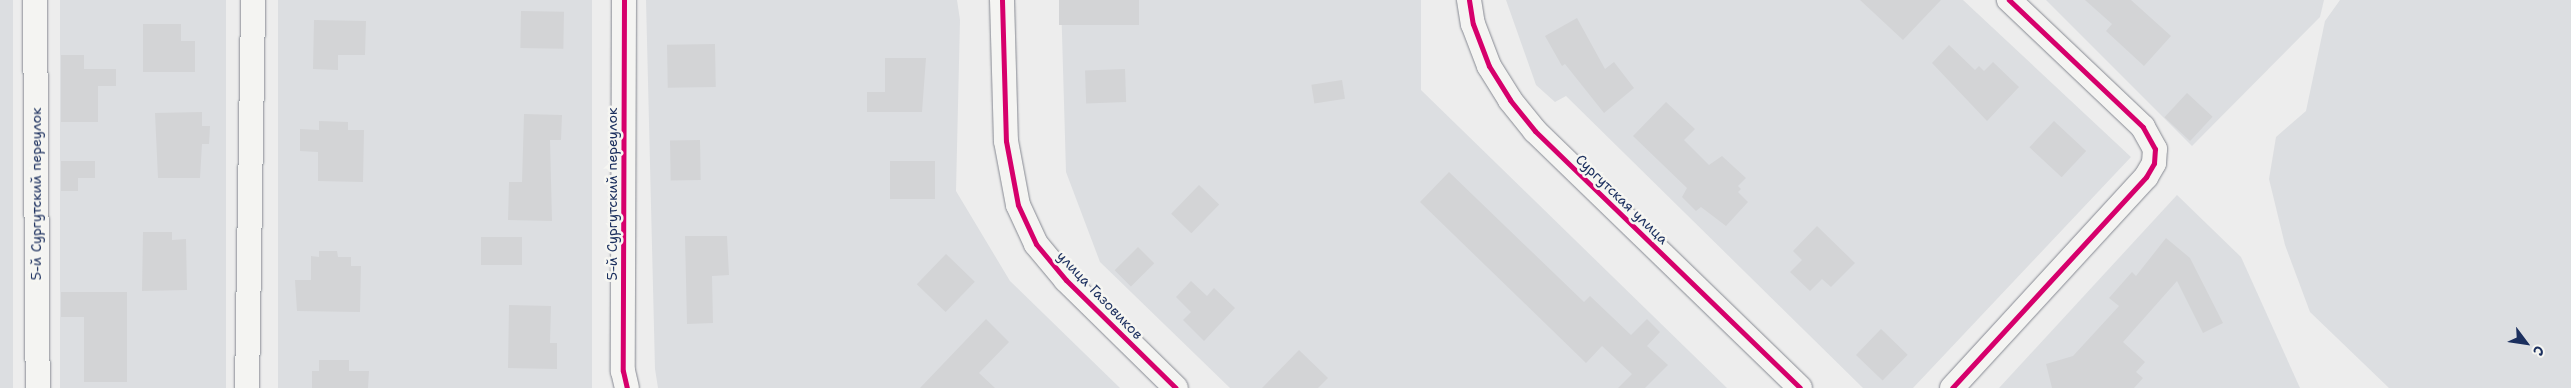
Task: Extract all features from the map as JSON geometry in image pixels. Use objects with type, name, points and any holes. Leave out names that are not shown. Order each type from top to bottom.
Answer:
[{"type":"street","name":"5-й Сургутский переулок","points":[[35,0],[38,388]]},
{"type":"street","points":[[247,388],[253,0]]},
{"type":"street","name":"5-й Сургутский переулок","points":[[624,0],[623,371],[628,388]]},
{"type":"street","name":"улица Газовиков","points":[[1002,0],[1006,141],[1018,205],[1036,244],[1066,280],[1176,388]]},
{"type":"street","name":"Сургутская улица","points":[[1469,0],[1473,24],[1490,66],[1510,100],[1535,131],[1800,388]]},
{"type":"street","points":[[1952,388],[2146,177],[2154,164],[2155,149],[2143,127],[2009,0]]},
{"type":"shaded area","points":[[0,0],[13,0],[13,388],[0,388]]},
{"type":"shaded area","points":[[60,0],[226,0],[226,388],[60,388]]},
{"type":"shaded area","points":[[278,0],[592,0],[592,388],[278,388]]},
{"type":"shaded area","points":[[646,0],[957,0],[960,20],[956,191],[1010,281],[1120,388],[658,388],[655,369]]},
{"type":"shaded area","points":[[1061,0],[1421,0],[1421,90],[1727,388],[1230,388],[1100,262],[1066,172]]},
{"type":"shaded area","points":[[1506,0],[1963,0],[2131,157],[1913,388],[1863,388],[1566,96],[1555,102],[1536,85]]},
{"type":"shaded area","points":[[2046,0],[2324,0],[2320,17],[2192,146]]},
{"type":"shaded area","points":[[2340,0],[2571,0],[2571,388],[2389,388],[2310,312],[2285,245],[2269,179],[2276,137],[2306,111],[2325,21]]},
{"type":"shaded area","points":[[2177,195],[2241,257],[2300,388],[1999,388]]},
{"type":"building","points":[[1059,0],[1139,0],[1139,25],[1059,25]]},
{"type":"building","points":[[1860,0],[1941,0],[1903,40]]},
{"type":"building","points":[[2085,0],[2131,0],[2171,36],[2144,66],[2106,31],[2112,24]]},
{"type":"building","points":[[521,11],[564,12],[563,49],[520,48]]},
{"type":"building","points":[[1577,18],[1605,69],[1614,62],[1634,88],[1604,113],[1565,64],[1562,66],[1545,36]]},
{"type":"building","points":[[314,20],[366,21],[365,55],[338,55],[338,70],[313,69]]},
{"type":"building","points":[[143,24],[181,24],[181,41],[195,41],[195,72],[143,72]]},
{"type":"building","points":[[715,44],[716,87],[668,88],[667,45]]},
{"type":"building","points":[[1949,45],[1975,70],[1979,66],[1984,71],[1993,62],[2019,87],[1987,121],[1932,63]]},
{"type":"building","points":[[61,55],[84,55],[84,69],[116,69],[116,86],[98,86],[98,122],[61,122]]},
{"type":"building","points":[[885,58],[926,58],[922,112],[867,112],[867,92],[885,92]]},
{"type":"building","points":[[1125,69],[1126,102],[1086,103],[1085,70]]},
{"type":"building","points":[[1342,80],[1345,99],[1314,104],[1311,85]]},
{"type":"building","points":[[2187,93],[2213,117],[2190,141],[2164,117]]},
{"type":"building","points":[[1666,102],[1695,129],[1684,140],[1709,165],[1722,156],[1746,178],[1738,186],[1741,189],[1738,192],[1748,202],[1726,226],[1701,207],[1696,211],[1682,197],[1687,188],[1633,136]]},
{"type":"building","points":[[202,112],[202,126],[210,126],[209,144],[202,144],[200,178],[158,178],[155,113]]},
{"type":"building","points":[[524,114],[562,115],[561,140],[550,140],[552,221],[508,220],[509,182],[522,182]]},
{"type":"building","points":[[319,121],[348,122],[348,130],[364,130],[363,182],[318,181],[318,152],[300,151],[300,129],[319,130]]},
{"type":"building","points":[[2054,121],[2086,151],[2062,177],[2029,147]]},
{"type":"building","points":[[700,140],[701,180],[671,181],[670,141]]},
{"type":"building","points":[[61,161],[95,161],[95,178],[78,178],[78,191],[61,191]]},
{"type":"building","points":[[890,161],[935,161],[935,199],[890,199]]},
{"type":"building","points":[[1449,172],[1584,302],[1590,296],[1631,335],[1647,319],[1660,332],[1647,346],[1668,365],[1645,388],[1618,388],[1632,374],[1602,346],[1586,363],[1420,202]]},
{"type":"building","points":[[1199,185],[1219,204],[1191,233],[1171,214]]},
{"type":"building","points":[[1817,226],[1855,263],[1831,287],[1822,279],[1810,291],[1790,272],[1802,260],[1793,251]]},
{"type":"building","points":[[143,232],[172,232],[172,240],[186,239],[187,290],[142,291]]},
{"type":"building","points":[[685,236],[727,236],[729,275],[712,276],[713,323],[687,324]]},
{"type":"building","points":[[481,237],[522,237],[522,265],[481,265]]},
{"type":"building","points":[[2166,238],[2190,258],[2223,323],[2203,333],[2177,281],[2123,342],[2145,362],[2136,372],[2143,378],[2134,388],[2052,388],[2046,364],[2073,356],[2119,306],[2109,298],[2132,272],[2136,276]]},
{"type":"building","points":[[1138,247],[1154,263],[1131,287],[1115,270]]},
{"type":"building","points":[[319,251],[337,251],[338,257],[351,257],[351,266],[361,266],[360,312],[297,311],[295,280],[311,280],[311,256],[319,257]]},
{"type":"building","points":[[946,254],[975,282],[946,312],[917,284]]},
{"type":"building","points":[[1191,281],[1207,296],[1214,288],[1235,308],[1204,341],[1183,320],[1191,312],[1176,297]]},
{"type":"building","points":[[61,292],[127,292],[127,382],[84,382],[84,317],[61,317]]},
{"type":"building","points":[[509,305],[551,306],[550,343],[557,343],[557,369],[508,368]]},
{"type":"building","points":[[986,319],[1009,342],[979,373],[995,388],[920,388]]},
{"type":"building","points":[[1881,329],[1908,355],[1883,381],[1856,355]]},
{"type":"building","points":[[1299,350],[1328,378],[1318,388],[1262,388]]},
{"type":"building","points":[[319,360],[349,360],[349,371],[369,371],[368,388],[312,388],[312,371],[319,371]]},
{"type":"cycle path","points":[[624,0],[623,371],[627,388]]},
{"type":"cycle path","points":[[1002,0],[1006,141],[1018,205],[1036,244],[1066,280],[1176,388]]},
{"type":"cycle path","points":[[1469,0],[1473,24],[1489,66],[1510,100],[1535,131],[1800,388]]},
{"type":"cycle path","points":[[1952,388],[2146,177],[2154,163],[2155,149],[2143,127],[2009,0]]}]
